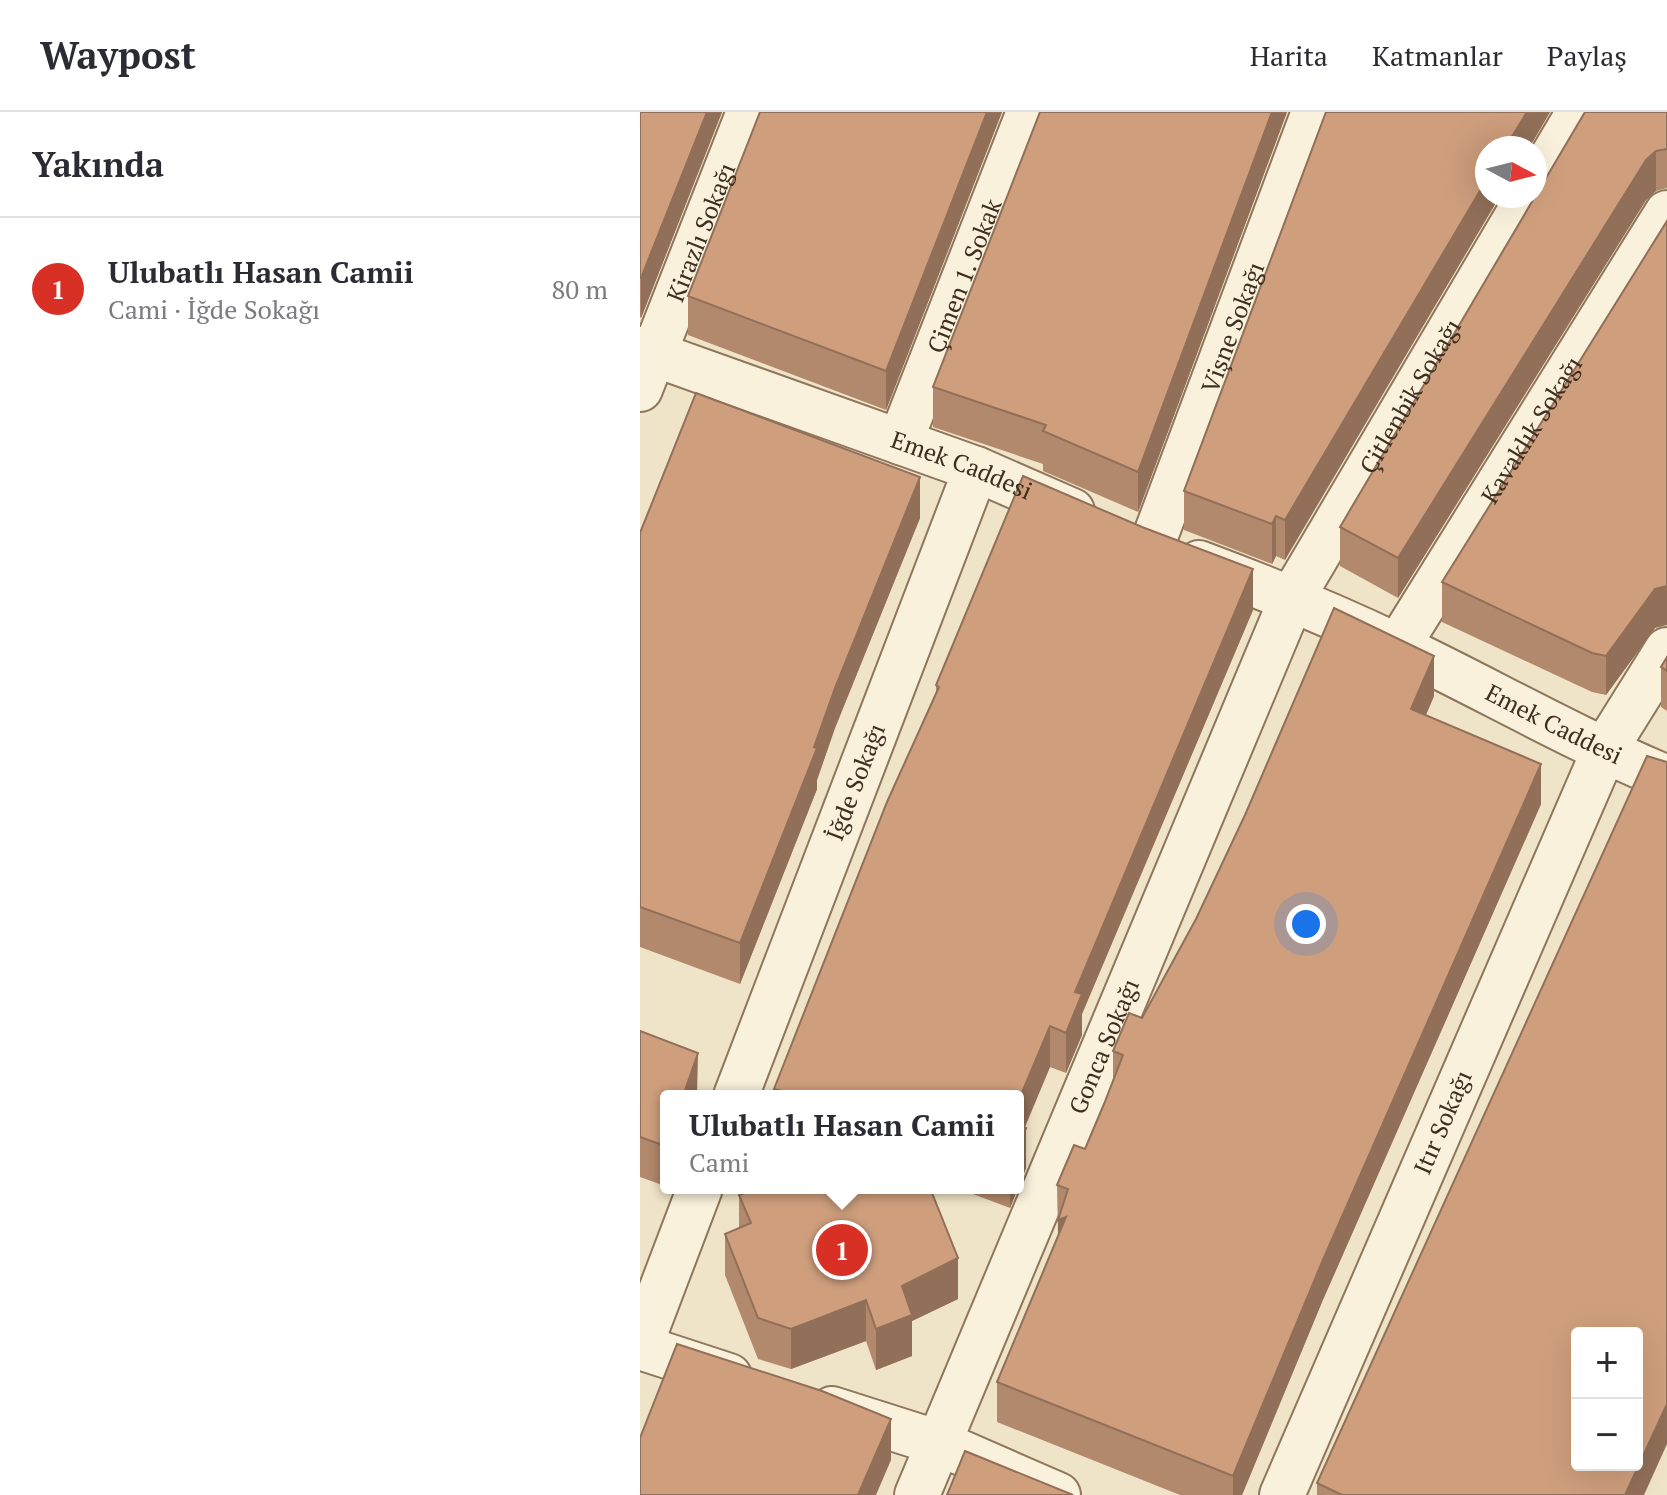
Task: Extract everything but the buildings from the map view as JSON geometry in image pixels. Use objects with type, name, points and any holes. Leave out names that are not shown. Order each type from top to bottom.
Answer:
[{"type":"street","name":"Kirazlı Sokağı","points":[[645,364],[749,112]]},
{"type":"street","name":"Çimen 1. Sokak","points":[[900,442],[1029,112]]},
{"type":"street","name":"Vişne Sokağı","points":[[1127,534],[1314,112]]},
{"type":"street","points":[[1547,166],[1579,112]]},
{"type":"street","name":"Çitlenbik Sokağı","points":[[1292,598],[1522,208]]},
{"type":"street","name":"Kavaklık Sokağı","points":[[1398,646],[1667,213]]},
{"type":"street","name":"Emek Caddesi","points":[[645,364],[900,442],[976,469],[1127,534],[1292,598],[1398,646],[1604,751],[1667,778]]},
{"type":"street","name":"İğde Sokağı","points":[[738,1090],[976,469]]},
{"type":"street","name":"Gonca Sokağı","points":[[917,1495],[1292,598]]},
{"type":"street","name":"Itır Sokağı","points":[[1282,1495],[1604,751],[1667,650]]},
{"type":"street","points":[[698,1194],[640,1346],[939,1443],[1058,1495]]},
{"type":"place","name":"Ulubatlı Hasan Camii","points":[[842,1250]]}]
